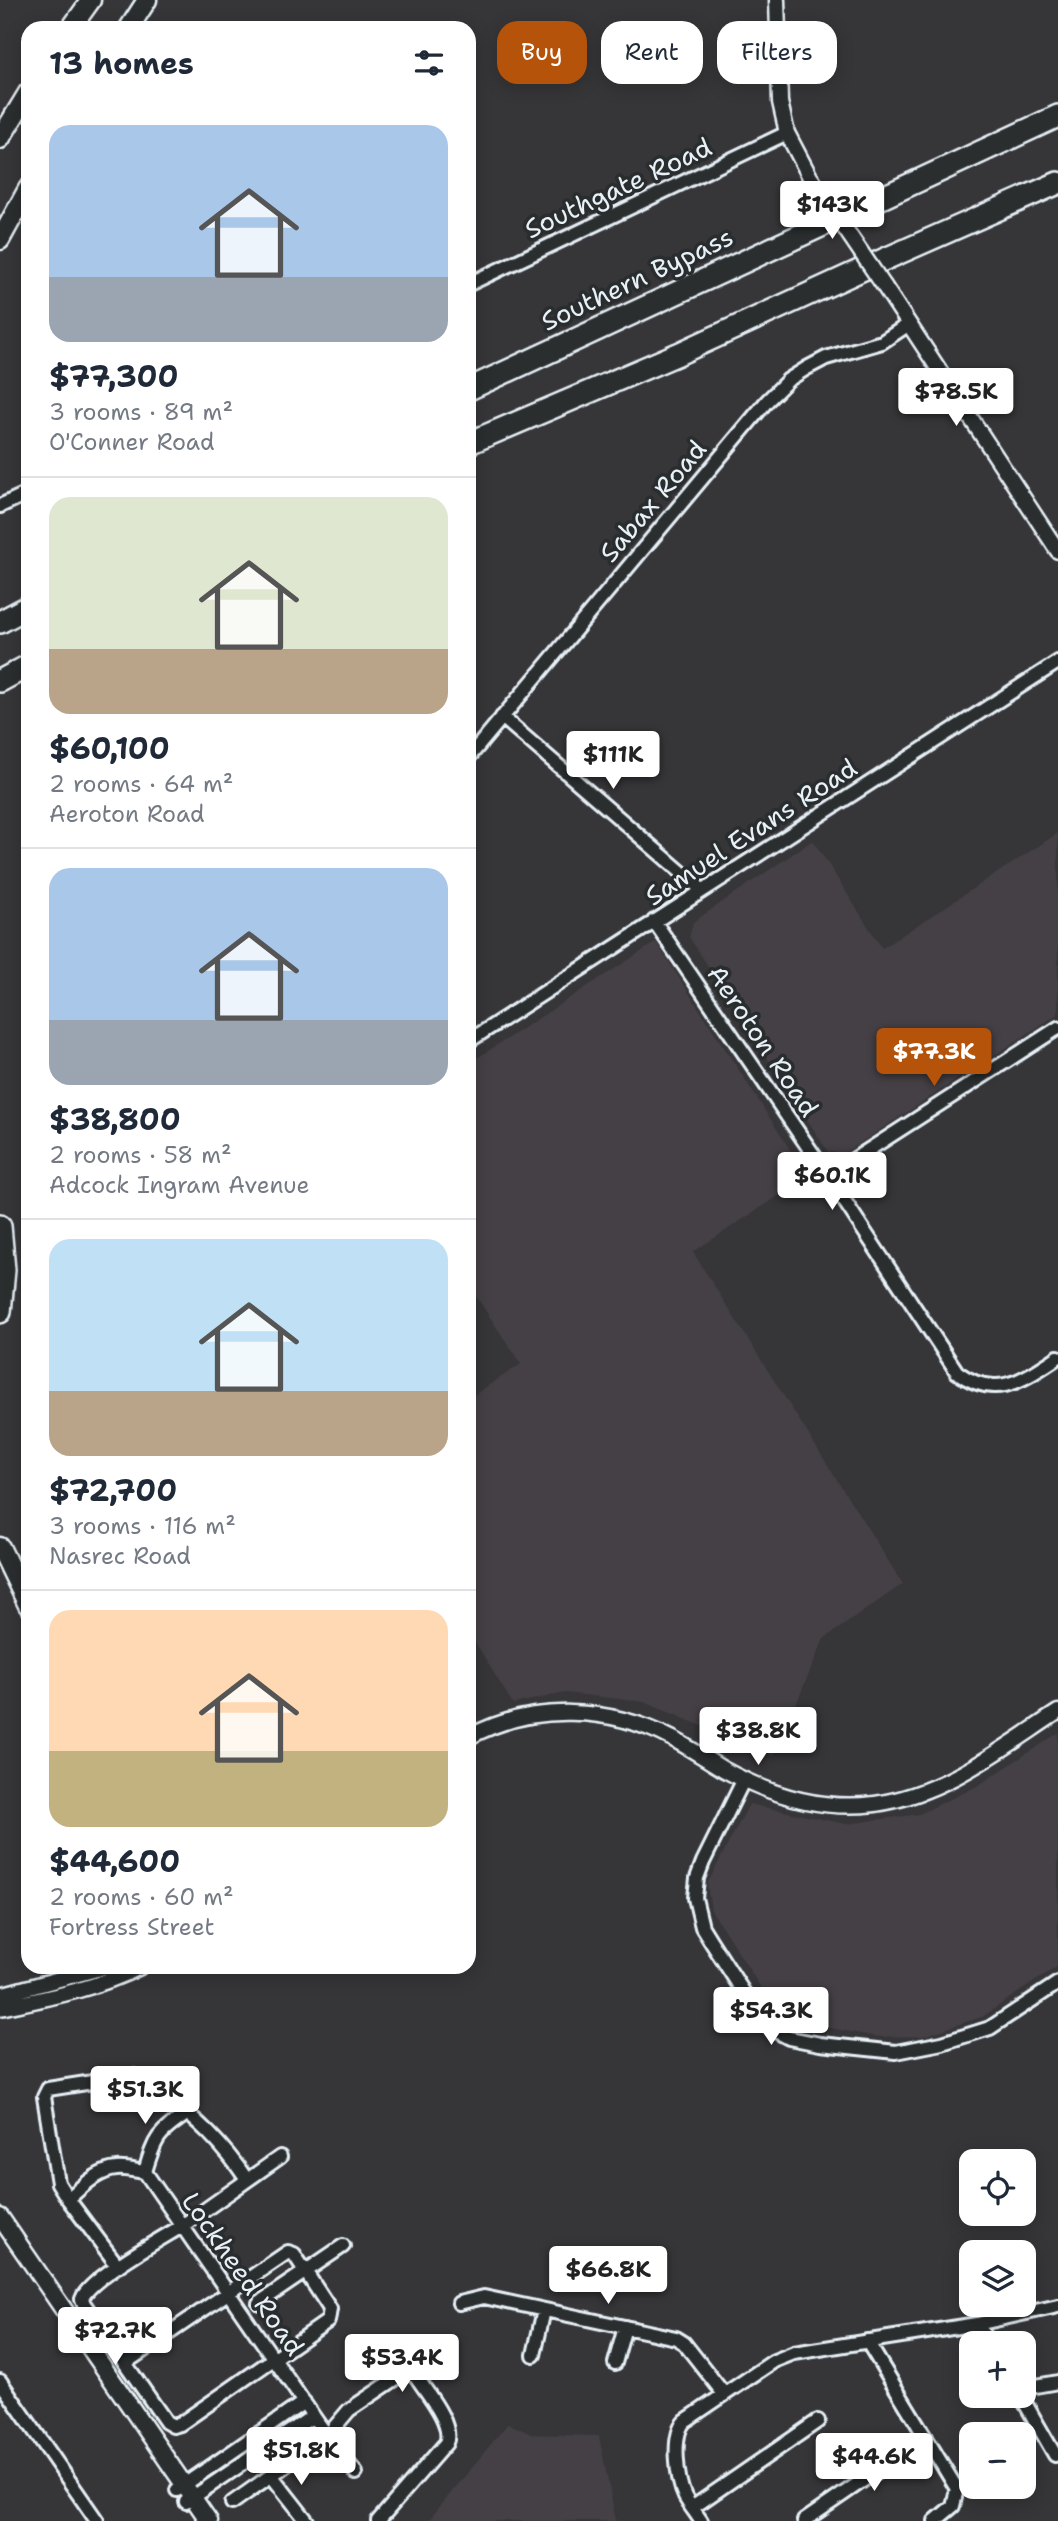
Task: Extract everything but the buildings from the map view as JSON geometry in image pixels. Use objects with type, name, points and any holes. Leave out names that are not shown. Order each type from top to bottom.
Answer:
[{"type":"highway","name":"Southern Bypass","points":[[476,386],[1058,116]]},
{"type":"highway","points":[[953,229],[988,205],[1058,170]]},
{"type":"highway","points":[[476,440],[678,355],[1058,183]]},
{"type":"highway","points":[[0,608],[21,600]]},
{"type":"highway","points":[[0,622],[21,611]]},
{"type":"highway","points":[[0,681],[21,670]]},
{"type":"highway","points":[[0,1226],[4,1270],[0,1312]]},
{"type":"main road","points":[[76,21],[91,0]]},
{"type":"main road","points":[[134,21],[147,0]]},
{"type":"main road","points":[[0,139],[21,104]]},
{"type":"main road","points":[[0,240],[21,202]]},
{"type":"main road","points":[[0,1548],[21,1591]]},
{"type":"main road","points":[[0,2217],[185,2494],[199,2521]]},
{"type":"main road","points":[[0,2233],[185,2494],[209,2521]]},
{"type":"street","points":[[777,0],[780,102],[787,133],[810,177],[1058,551]]},
{"type":"street","name":"Southgate Road","points":[[476,281],[787,133]]},
{"type":"street","name":"Sabax Road","points":[[476,749],[767,401],[788,380],[826,358],[882,342],[909,324]]},
{"type":"street","points":[[0,506],[21,496]]},
{"type":"street","name":"Samuel Evans Road","points":[[476,1036],[1058,662]]},
{"type":"street","points":[[502,717],[702,890]]},
{"type":"street","name":"Aeroton Road","points":[[654,921],[828,1176],[957,1372],[973,1384],[999,1387],[1029,1376],[1058,1357]]},
{"type":"street","points":[[828,1176],[1058,1028]]},
{"type":"street","points":[[476,1734],[503,1723],[525,1718],[570,1712],[590,1713],[620,1719],[658,1732],[765,1790],[815,1803],[850,1805],[894,1800],[928,1790],[957,1777],[1058,1712]]},
{"type":"street","points":[[744,1779],[703,1862],[697,1878],[695,1898],[702,1927],[755,2010],[772,2029],[789,2038],[813,2043],[896,2052],[942,2043],[990,2028],[1058,1983]]},
{"type":"street","points":[[0,1995],[78,1974]]},
{"type":"street","points":[[0,2008],[60,1996],[124,1974]]},
{"type":"street","points":[[118,2266],[58,2183],[44,2097],[48,2089],[137,2076],[213,2135],[247,2180]]},
{"type":"street","points":[[68,2199],[95,2178],[110,2171],[117,2169],[145,2172],[159,2135],[188,2113]]},
{"type":"street","points":[[125,2363],[288,2252],[294,2253],[330,2309],[326,2324],[180,2424],[173,2426],[166,2423],[125,2363],[82,2299],[88,2289],[118,2266],[280,2157]]},
{"type":"street","name":"Lockheed Road","points":[[145,2172],[327,2436],[356,2473]]},
{"type":"street","points":[[259,2303],[343,2246]]},
{"type":"street","points":[[459,2303],[484,2297],[680,2340],[724,2394]]},
{"type":"street","points":[[701,2521],[681,2486],[678,2431],[685,2421],[780,2357],[977,2324],[1058,2306]]},
{"type":"street","points":[[534,2355],[544,2310]]},
{"type":"street","points":[[977,2324],[981,2331]]},
{"type":"street","points":[[615,2363],[625,2326]]},
{"type":"street","points":[[867,2341],[957,2489],[953,2506],[935,2521]]},
{"type":"street","points":[[232,2502],[327,2436],[349,2410],[407,2372],[416,2376],[447,2425],[449,2438],[378,2521]]},
{"type":"street","points":[[0,2381],[97,2521]]},
{"type":"street","points":[[1036,2386],[1058,2382]]},
{"type":"street","points":[[185,2494],[243,2444],[304,2402]]},
{"type":"street","points":[[1028,2408],[1055,2455]]},
{"type":"street","points":[[185,2494],[252,2458],[313,2416]]},
{"type":"street","points":[[692,2508],[818,2421]]},
{"type":"street","points":[[804,2521],[926,2437]]},
{"type":"street","points":[[243,2444],[252,2458]]},
{"type":"street","points":[[271,2475],[307,2521]]},
{"type":"shaded area","points":[[1058,833],[1058,1014],[843,1154],[828,1152],[689,937],[693,922],[813,840],[882,948]]},
{"type":"shaded area","points":[[656,942],[808,1177],[693,1252],[903,1584],[824,1639],[774,1756],[644,1702],[565,1693],[513,1704],[476,1644],[476,1393],[521,1364],[476,1296],[476,1058]]},
{"type":"shaded area","points":[[1058,1733],[1058,1966],[982,2017],[923,2036],[877,2037],[793,2021],[775,2010],[711,1910],[707,1884],[749,1804],[846,1824],[919,1814],[977,1786]]},
{"type":"shaded area","points":[[508,2423],[531,2434],[599,2436],[616,2521],[428,2521]]}]
